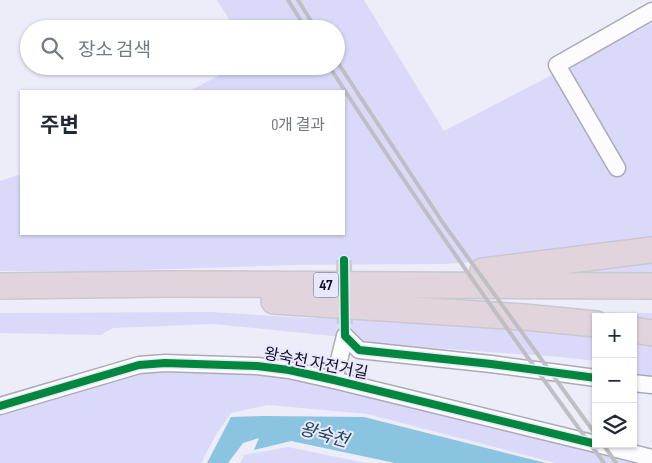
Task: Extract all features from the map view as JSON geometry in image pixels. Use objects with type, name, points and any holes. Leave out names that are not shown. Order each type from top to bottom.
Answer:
[{"type":"highway","points":[[274,293],[502,269],[652,250]]},
{"type":"highway","name":"47","points":[[0,286],[168,284],[274,293],[652,302]]},
{"type":"highway","name":"47","points":[[0,302],[274,293],[652,286]]},
{"type":"highway","points":[[274,293],[592,324]]},
{"type":"highway","points":[[637,331],[652,333]]},
{"type":"street","points":[[617,168],[557,65],[652,11]]},
{"type":"street","points":[[334,380],[344,336],[358,350],[491,364],[592,377]]},
{"type":"street","name":"왕숙천 자전거길","points":[[0,406],[139,365],[165,363],[257,366],[289,370],[334,380],[592,443]]},
{"type":"street","points":[[637,383],[652,385]]},
{"type":"street","name":"왕숙천 자전거길","points":[[612,448],[652,458]]},
{"type":"shaded area","points":[[217,0],[364,0],[444,131],[652,23],[652,237],[592,251],[536,258],[443,264],[293,265],[108,271],[0,271],[0,181],[20,174],[20,235],[345,235],[345,90],[191,90],[220,75],[345,75],[345,20],[229,20]]},
{"type":"shaded area","points":[[652,260],[652,273],[580,273],[560,271]]},
{"type":"shaded area","points":[[211,312],[308,318],[449,319],[592,333],[592,361],[364,343],[351,334],[333,336],[213,324],[113,328],[101,335],[0,333],[0,313]]},
{"type":"shaded area","points":[[584,312],[652,313],[652,324],[637,322],[637,313],[592,313],[592,315]]},
{"type":"shaded area","points":[[637,341],[652,343],[652,377],[637,375]]},
{"type":"shaded area","points":[[152,372],[216,372],[267,376],[321,385],[419,408],[632,463],[556,463],[367,414],[268,405],[231,413],[217,433],[201,463],[0,463],[0,413],[130,375]]},
{"type":"shaded area","points":[[288,447],[366,463],[240,463],[244,455]]},
{"type":"water","name":"왕숙천","points":[[231,417],[364,417],[546,463],[395,463],[291,441],[254,450],[259,438],[243,443],[228,463],[207,463]]},
{"type":"tunnel","points":[[344,260],[345,336]]},
{"type":"railway","points":[[288,0],[300,20]]},
{"type":"railway","points":[[298,0],[310,20]]},
{"type":"railway","points":[[345,74],[443,223],[592,429]]},
{"type":"railway","points":[[335,75],[345,90]]},
{"type":"railway","points":[[345,90],[463,267],[604,463]]},
{"type":"railway","points":[[606,448],[616,463]]},
{"type":"cycle path","points":[[344,260],[345,336],[359,350],[491,364],[592,377]]},
{"type":"cycle path","points":[[0,406],[139,365],[165,363],[257,366],[289,370],[334,380],[592,443]]}]
